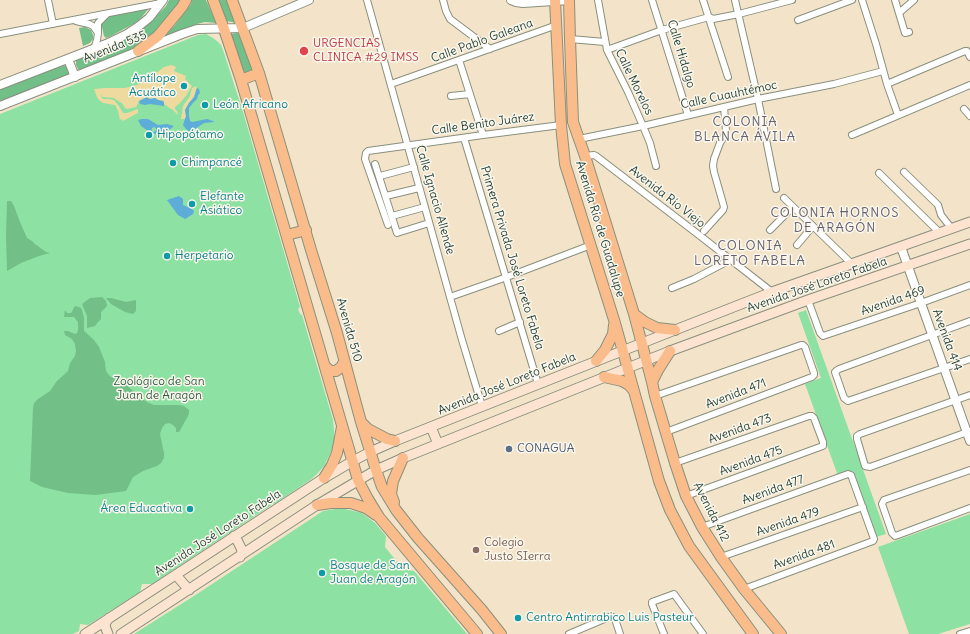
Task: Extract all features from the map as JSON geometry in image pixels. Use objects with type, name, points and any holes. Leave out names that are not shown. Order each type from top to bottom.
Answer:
[{"type":"main road","points":[[138,51],[158,36],[186,0]]},
{"type":"main road","points":[[213,0],[241,80],[326,366],[358,480],[379,517],[477,634]]},
{"type":"main road","name":"Avenida 510","points":[[232,0],[259,74],[306,230],[361,422],[382,487],[396,510],[418,538],[482,610],[501,634]]},
{"type":"main road","name":"Avenida Río de Guadalupe","points":[[569,0],[573,122],[634,314],[646,361]]},
{"type":"main road","name":"Avenida Río de Guadalupe","points":[[555,1],[561,124],[565,164],[628,368]]},
{"type":"main road","points":[[241,80],[259,74]]},
{"type":"main road","name":"Avenida José Loreto Fabela","points":[[85,634],[100,630],[109,618],[324,478],[370,452],[642,342],[772,292],[970,222]]},
{"type":"main road","points":[[287,235],[306,230]]},
{"type":"main road","name":"Avenida José Loreto Fabela","points":[[120,634],[317,506],[376,470],[670,351],[808,300],[970,244]]},
{"type":"main road","points":[[634,314],[644,322],[658,328],[675,330]]},
{"type":"main road","points":[[596,361],[613,334],[614,323]]},
{"type":"main road","points":[[652,382],[670,351]]},
{"type":"main road","name":"Avenida 412","points":[[646,361],[655,396],[686,496],[702,527],[721,557],[744,589],[781,634]]},
{"type":"main road","points":[[326,366],[329,370],[336,371],[344,362]]},
{"type":"main road","points":[[628,368],[659,481],[670,510],[689,546],[754,634]]},
{"type":"main road","points":[[604,377],[622,381],[629,385],[634,391]]},
{"type":"main road","points":[[361,422],[368,429],[387,439],[395,441]]},
{"type":"main road","points":[[324,478],[337,454],[343,425]]},
{"type":"main road","points":[[431,427],[438,444]]},
{"type":"main road","points":[[396,510],[391,494],[393,481],[403,458]]},
{"type":"main road","points":[[317,506],[331,503],[350,503],[366,508],[379,517]]},
{"type":"main road","points":[[244,530],[242,539],[249,550]]},
{"type":"main road","points":[[234,536],[241,548],[242,552],[240,557]]},
{"type":"main road","points":[[405,548],[418,538]]},
{"type":"main road","points":[[176,575],[189,590]]},
{"type":"main road","points":[[108,634],[106,622],[109,618]]},
{"type":"street","points":[[48,0],[53,24]]},
{"type":"street","points":[[243,28],[308,0]]},
{"type":"street","name":"Calle Ignacio Allende","points":[[367,0],[465,352],[482,406]]},
{"type":"street","points":[[443,0],[450,19],[490,49]]},
{"type":"street","points":[[511,0],[523,3],[569,0]]},
{"type":"street","name":"Calle Morelos","points":[[598,0],[607,50],[643,126],[650,143],[656,166]]},
{"type":"street","name":"Calle Hidalgo","points":[[652,0],[688,115]]},
{"type":"street","points":[[703,0],[728,77]]},
{"type":"street","points":[[735,0],[758,99],[776,189]]},
{"type":"street","points":[[607,50],[662,30],[709,17],[713,19],[739,14],[792,0]]},
{"type":"street","points":[[798,20],[852,0]]},
{"type":"street","points":[[862,0],[887,84],[898,115]]},
{"type":"street","points":[[895,0],[905,34],[909,32]]},
{"type":"street","points":[[899,14],[914,0]]},
{"type":"street","points":[[0,34],[162,2]]},
{"type":"street","name":"Avenida 535","points":[[0,85],[94,49],[127,34],[149,18],[162,2]]},
{"type":"street","points":[[94,49],[97,40],[98,23],[107,14]]},
{"type":"street","points":[[72,20],[89,24],[93,26],[98,33]]},
{"type":"street","name":"Calle Pablo Galeana","points":[[391,84],[557,25]]},
{"type":"street","name":"Avenida 535","points":[[0,106],[197,29],[243,28]]},
{"type":"street","points":[[570,39],[605,42]]},
{"type":"street","points":[[887,84],[965,51],[968,51],[970,57]]},
{"type":"street","points":[[68,58],[75,77]]},
{"type":"street","points":[[459,60],[484,135]]},
{"type":"street","name":"Calle Cuauhtémoc","points":[[579,139],[643,126],[758,99],[834,84],[883,71]]},
{"type":"street","points":[[852,135],[970,85]]},
{"type":"street","points":[[451,96],[470,94]]},
{"type":"street","points":[[704,231],[724,207],[713,166],[720,142],[726,131],[724,107]]},
{"type":"street","points":[[964,109],[970,116]]},
{"type":"street","name":"Calle Benito Juárez","points":[[388,225],[365,158],[366,153],[370,151],[561,124]]},
{"type":"street","name":"Primera Privada José Loreto Fabela","points":[[464,138],[538,384]]},
{"type":"street","name":"Avenida Río Viejo","points":[[585,156],[596,156],[772,292]]},
{"type":"street","points":[[375,164],[397,233],[429,223]]},
{"type":"street","points":[[380,176],[414,167]]},
{"type":"street","points":[[904,172],[938,205],[941,215],[952,229]]},
{"type":"street","points":[[879,173],[940,233]]},
{"type":"street","points":[[386,196],[419,188]]},
{"type":"street","points":[[784,198],[852,264]]},
{"type":"street","points":[[392,216],[425,207]]},
{"type":"street","points":[[770,230],[792,207]]},
{"type":"street","points":[[797,245],[813,226]]},
{"type":"street","points":[[450,297],[590,245]]},
{"type":"street","name":"Avenida 414","points":[[901,247],[970,441]]},
{"type":"street","points":[[672,288],[694,279],[730,260]]},
{"type":"street","name":"Avenida 469","points":[[808,300],[820,333],[824,336],[970,285]]},
{"type":"street","points":[[970,321],[836,371],[836,374],[846,401],[970,359]]},
{"type":"street","points":[[499,331],[520,322]]},
{"type":"street","name":"Avenida 471","points":[[655,396],[800,345],[803,345],[814,372],[812,377],[666,432]]},
{"type":"street","points":[[968,432],[868,467],[865,466],[857,439],[857,436],[970,395]]},
{"type":"street","name":"Avenida 473","points":[[675,463],[809,416],[812,416],[823,442],[823,446]]},
{"type":"street","name":"Avenida 475","points":[[686,496],[823,446]]},
{"type":"street","points":[[970,470],[882,502],[892,532],[895,536],[970,508]]},
{"type":"street","name":"Avenida 477","points":[[702,527],[848,474],[851,475],[863,507]]},
{"type":"street","name":"Avenida 481","points":[[744,589],[872,542],[874,539],[863,507]]},
{"type":"street","name":"Avenida 479","points":[[721,557],[863,507]]},
{"type":"street","points":[[664,634],[652,602],[674,594],[703,634]]},
{"type":"street","points":[[569,634],[609,617],[613,617],[615,620],[620,634]]},
{"type":"street","points":[[960,634],[970,631]]},
{"type":"green space","points":[[169,0],[183,0],[163,27],[142,44],[90,67],[82,70],[78,69],[76,60],[138,33],[166,6]]},
{"type":"green space","points":[[192,0],[206,0],[216,23],[205,22],[197,24],[164,37],[191,4]]},
{"type":"green space","points":[[217,0],[228,0],[238,24],[226,21]]},
{"type":"green space","points":[[150,7],[135,23],[111,36],[106,38],[104,36],[102,23],[106,18]]},
{"type":"green space","points":[[85,27],[91,30],[93,39],[90,43],[83,46],[79,28]]},
{"type":"green space","name":"Zoológico de San Juan de Aragón","points":[[206,34],[221,45],[243,112],[300,307],[298,309],[302,315],[333,420],[334,442],[330,454],[324,466],[310,480],[152,584],[142,584],[140,592],[88,625],[80,624],[79,631],[73,634],[0,634],[0,114],[198,35]]},
{"type":"green space","points":[[231,34],[243,34],[256,68],[246,76]]},
{"type":"green space","points":[[63,65],[69,69],[67,76],[0,103],[0,89]]},
{"type":"green space","points":[[7,201],[11,201],[14,206],[27,238],[46,252],[50,253],[21,263],[7,271],[6,237]]},
{"type":"green space","points":[[102,297],[106,301],[107,306],[101,312],[101,319],[95,326],[87,328],[87,316],[82,304],[90,298]]},
{"type":"green space","points":[[106,298],[126,302],[136,300],[136,311],[133,314],[125,312],[111,304]]},
{"type":"green space","points":[[76,306],[82,310],[84,318],[84,331],[99,347],[105,362],[106,371],[111,377],[122,381],[142,399],[149,403],[154,405],[180,405],[189,410],[188,416],[179,432],[176,432],[176,428],[169,423],[165,424],[162,428],[160,434],[164,458],[161,463],[133,477],[126,491],[95,495],[68,493],[42,487],[30,481],[34,403],[50,391],[57,381],[68,371],[70,363],[75,356],[75,344],[72,339],[65,335],[64,331],[75,334],[77,333],[78,322],[74,317],[64,316],[65,310],[67,313],[71,313]]},
{"type":"green space","points":[[806,310],[886,534],[876,537],[853,471],[838,476],[805,384],[821,378],[798,313]]},
{"type":"green space","name":"Bosque de San Juan de Aragón","points":[[341,508],[362,513],[375,523],[386,536],[385,547],[403,569],[414,571],[467,634],[134,634],[323,511]]},
{"type":"green space","points":[[970,514],[970,624],[938,634],[909,634],[878,547]]},
{"type":"sand","points":[[171,65],[176,67],[174,71],[186,76],[185,79],[192,86],[186,96],[175,107],[178,115],[164,104],[163,101],[155,98],[150,99],[147,97],[139,101],[136,107],[127,109],[122,103],[114,98],[103,97],[100,93],[103,99],[114,100],[123,113],[138,109],[138,113],[123,121],[121,119],[120,120],[115,105],[103,103],[99,100],[94,89],[125,88],[137,85],[147,80],[164,67]]},
{"type":"sand","points":[[197,86],[194,97],[185,110],[185,119],[181,119],[183,106],[190,96],[192,88]]},
{"type":"water","points":[[197,88],[199,89],[200,93],[189,108],[190,121],[192,122],[207,119],[214,122],[204,123],[189,131],[183,125],[186,116],[185,110],[194,97]]},
{"type":"water","points":[[147,97],[150,99],[155,98],[163,101],[164,106],[140,104],[139,101]]},
{"type":"water","points":[[148,119],[158,125],[167,124],[174,126],[165,133],[155,134],[153,133],[156,128],[152,128],[151,133],[141,126],[138,120]]},
{"type":"water","points":[[179,196],[183,199],[183,205],[194,211],[193,214],[185,219],[178,215],[167,200]]},
{"type":"place","name":"URGENCIAS CLINICA #29 IMSS","points":[[304,51]]},
{"type":"place","name":"Antílope Acuático","points":[[184,86]]},
{"type":"place","name":"León Africano","points":[[205,105]]},
{"type":"place","name":"Hipopótamo","points":[[149,135]]},
{"type":"place","name":"Chimpancé","points":[[173,163]]},
{"type":"place","name":"Elefante Asiático","points":[[192,204]]},
{"type":"place","name":"Herpetario","points":[[167,256]]},
{"type":"place","name":"CONAGUA","points":[[509,449]]},
{"type":"place","name":"Área Educativa","points":[[190,509]]},
{"type":"place","name":"Colegio Justo SIerra","points":[[476,550]]},
{"type":"place","name":"Bosque de San Juan de Aragón","points":[[322,573]]},
{"type":"place","name":"Centro Antirrabico Luis Pasteur","points":[[518,618]]},
{"type":"district","name":"COLONIA BLANCA ÁVILA","points":[[745,130]]},
{"type":"district","name":"COLONIA HORNOS DE ARAGÓN","points":[[835,220]]},
{"type":"district","name":"COLONIA LORETO FABELA","points":[[750,254]]}]
